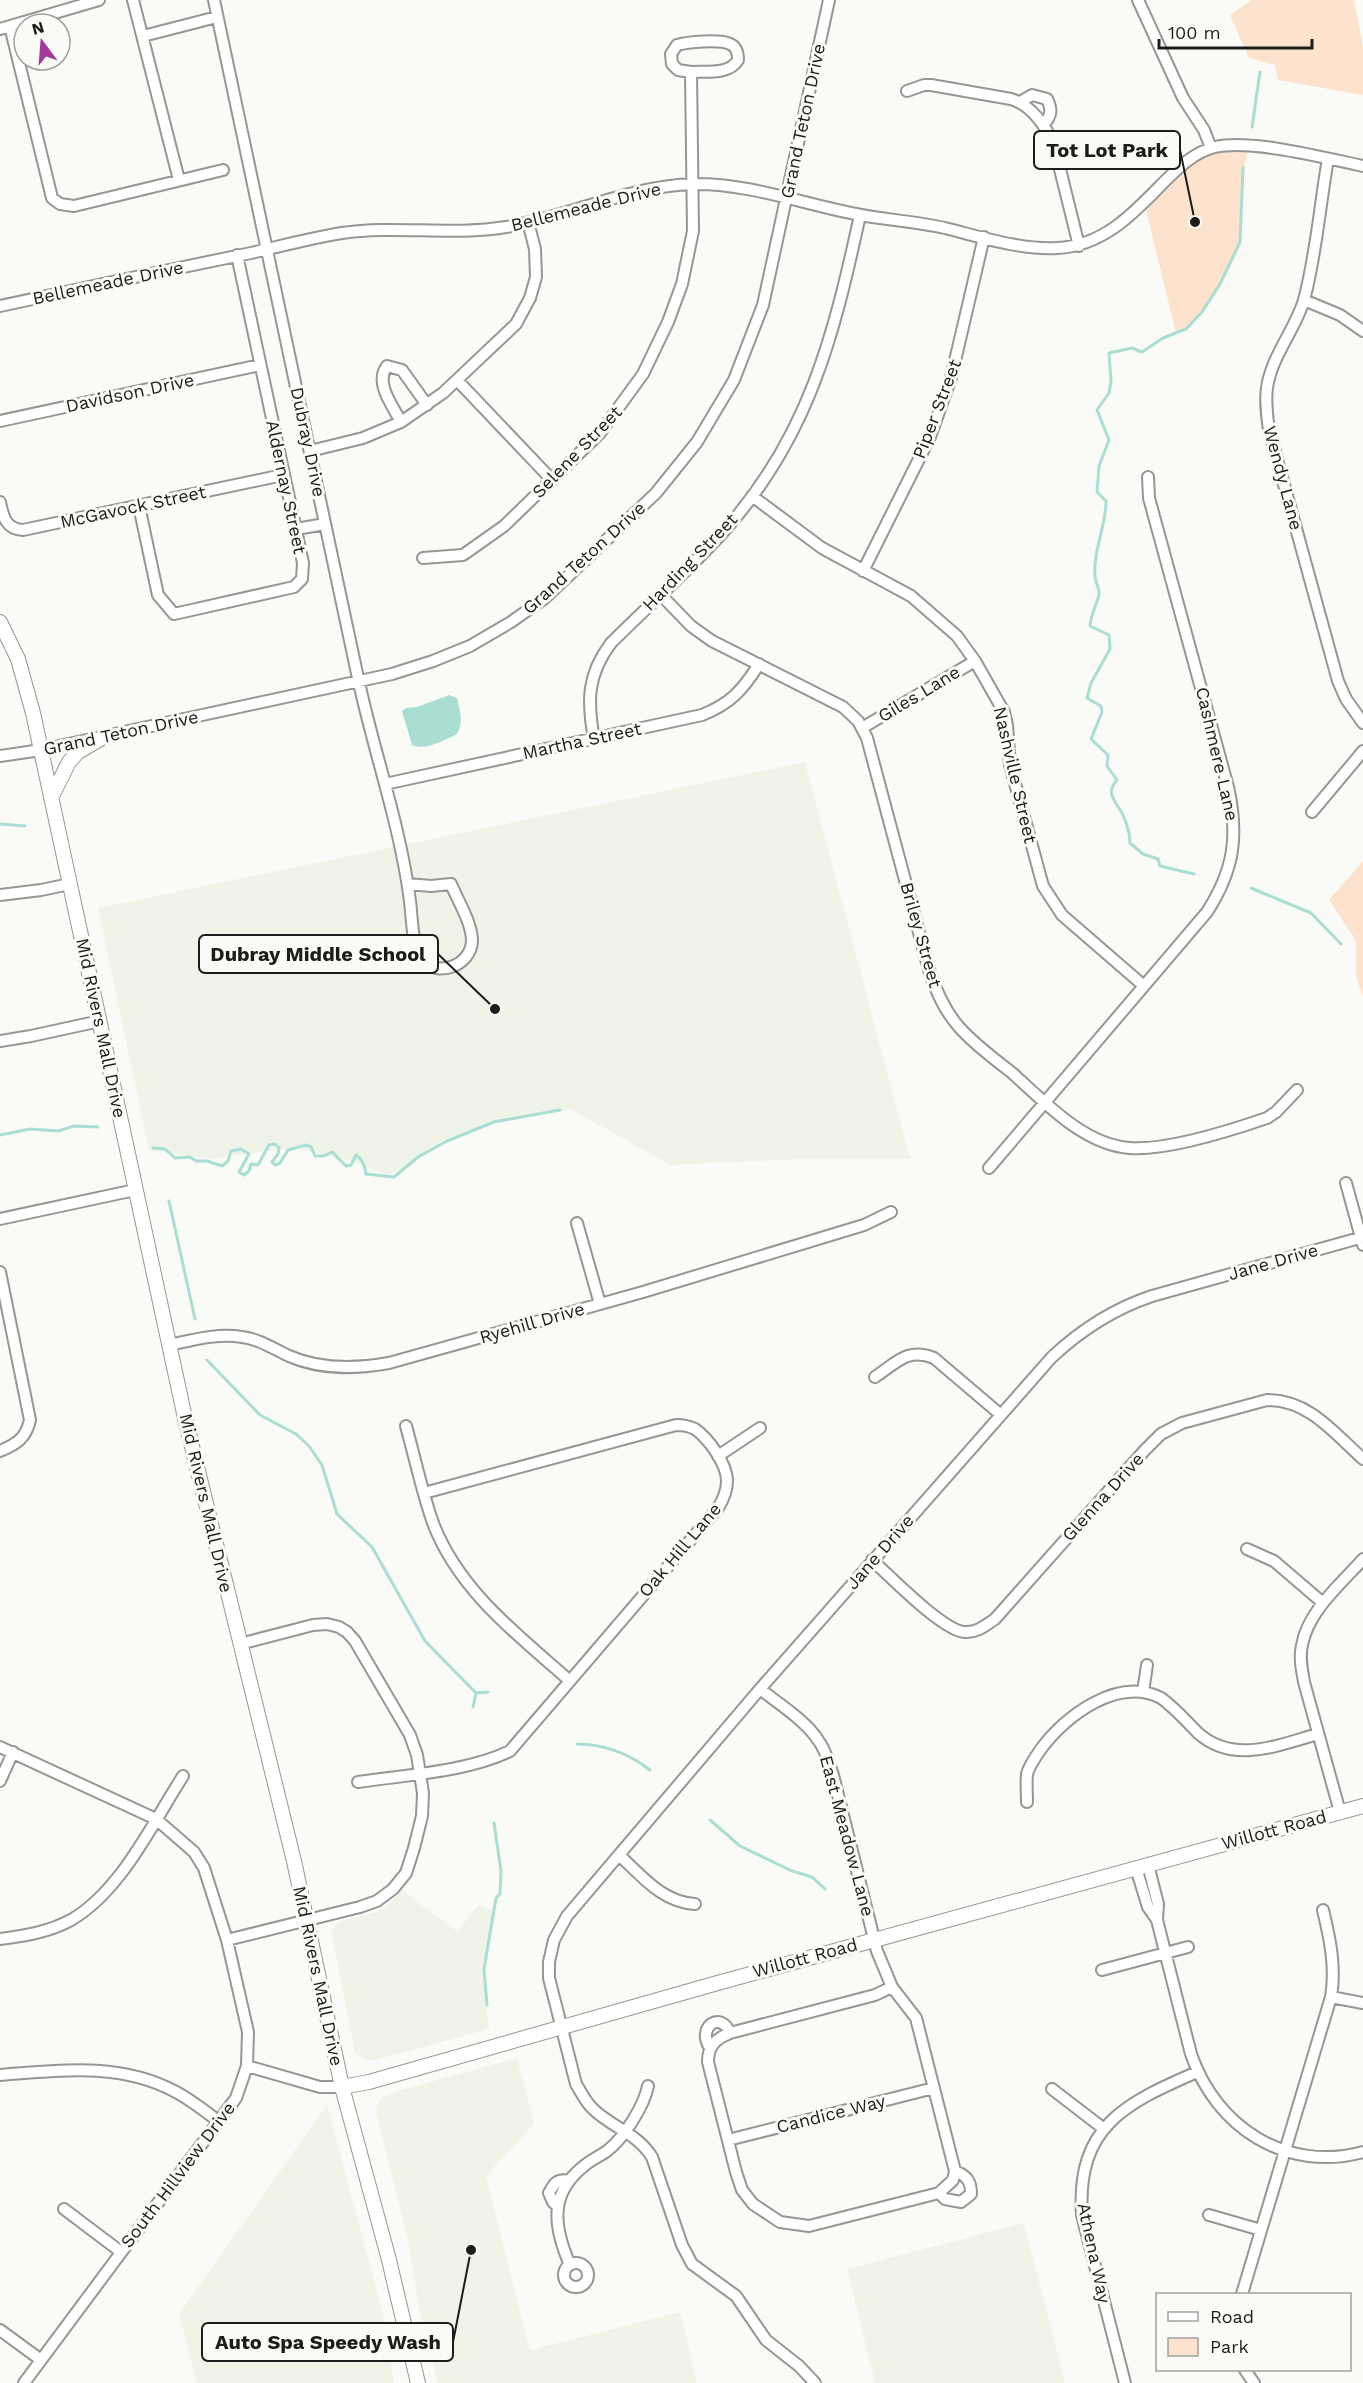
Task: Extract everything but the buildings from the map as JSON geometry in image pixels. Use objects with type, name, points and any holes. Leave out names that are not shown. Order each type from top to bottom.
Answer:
[{"type":"main road","name":"Mid Rivers Mall Drive","points":[[0,622],[24,677],[169,1345],[308,1920],[342,2087],[394,2280],[418,2383]]},
{"type":"main road","points":[[51,798],[69,762],[78,752],[105,736]]},
{"type":"main road","name":"Willott Road","points":[[342,2087],[369,2082],[874,1939],[1363,1806]]},
{"type":"street","points":[[99,0],[5,27],[52,198],[60,204],[74,206],[223,170]]},
{"type":"street","points":[[133,0],[179,180]]},
{"type":"street","name":"Dubray Drive","points":[[213,0],[359,682],[392,806],[408,884],[418,953],[429,965],[446,969],[456,965],[470,952],[472,939],[451,884],[431,886],[408,884]]},
{"type":"street","name":"Grand Teton Drive","points":[[0,756],[41,750],[359,682],[433,661],[470,646],[512,622],[545,597],[656,493],[697,442],[734,380],[763,305],[829,0]]},
{"type":"street","points":[[1137,0],[1183,98],[1204,130],[1211,148],[1231,145],[1251,146],[1363,166]]},
{"type":"street","points":[[143,36],[217,17]]},
{"type":"street","points":[[723,42],[736,48],[738,60],[734,66],[725,70],[691,72],[678,70],[672,64],[671,54],[677,45],[723,42]]},
{"type":"street","name":"Selene Street","points":[[423,558],[454,556],[471,551],[504,526],[614,417],[643,374],[655,351],[682,284],[690,250],[693,231],[691,72]]},
{"type":"street","points":[[907,91],[931,85],[1020,102],[1043,124],[1054,145],[1078,246]]},
{"type":"street","points":[[1020,102],[1032,95],[1047,99],[1051,112],[1043,124]]},
{"type":"street","name":"Bellemeade Drive","points":[[0,306],[345,233],[469,231],[502,228],[656,188],[693,184],[738,187],[860,215],[937,226],[1042,249],[1078,246],[1101,237],[1120,224],[1177,169],[1193,157],[1211,148]]},
{"type":"street","name":"Wendy Lane","points":[[1328,159],[1304,300],[1272,370],[1267,387],[1266,407],[1269,430],[1338,681],[1346,699],[1363,723]]},
{"type":"street","name":"Harding Street","points":[[594,739],[589,711],[589,693],[596,668],[611,643],[713,543],[752,496],[777,459],[813,390],[843,293],[860,215]]},
{"type":"street","points":[[310,451],[363,438],[401,422],[427,405],[457,380],[510,330],[524,311],[536,277],[535,249],[528,222]]},
{"type":"street","name":"Piper Street","points":[[863,571],[930,437],[951,378],[984,237]]},
{"type":"street","name":"Aldernay Street","points":[[139,506],[158,595],[174,614],[294,587],[302,579],[303,563],[237,255]]},
{"type":"street","points":[[1304,300],[1340,315],[1363,331]]},
{"type":"street","name":"Davidson Drive","points":[[0,421],[260,365]]},
{"type":"street","points":[[401,422],[382,381],[382,373],[387,366],[402,370],[427,405]]},
{"type":"street","points":[[457,380],[552,480]]},
{"type":"street","name":"McGavock Street","points":[[0,502],[11,528],[23,530],[283,475]]},
{"type":"street","name":"Cashmere Lane","points":[[989,1168],[1201,920],[1220,892],[1230,863],[1234,839],[1234,814],[1149,498],[1148,477]]},
{"type":"street","name":"Nashville Street","points":[[752,496],[822,548],[894,586],[926,607],[957,636],[975,661],[1004,712],[1010,765],[1043,886],[1051,902],[1062,915],[1144,986]]},
{"type":"street","points":[[296,530],[325,524]]},
{"type":"street","name":"Briley Street","points":[[661,595],[691,626],[712,641],[843,707],[853,715],[862,728],[882,790],[929,970],[942,1003],[960,1028],[1073,1126],[1091,1136],[1127,1148],[1146,1148],[1170,1144],[1267,1118],[1297,1090]]},
{"type":"street","name":"Giles Lane","points":[[862,728],[975,661]]},
{"type":"street","name":"Martha Street","points":[[385,784],[702,715],[722,707],[749,681],[759,664]]},
{"type":"street","points":[[1312,812],[1363,751]]},
{"type":"street","points":[[0,895],[70,884]]},
{"type":"street","points":[[0,1041],[100,1021]]},
{"type":"street","points":[[1346,1183],[1362,1240]]},
{"type":"street","points":[[0,1219],[135,1190]]},
{"type":"street","name":"Ryehill Drive","points":[[169,1345],[210,1336],[228,1335],[245,1337],[307,1362],[351,1368],[396,1361],[864,1226],[891,1212]]},
{"type":"street","points":[[577,1223],[600,1304]]},
{"type":"street","name":"Jane Drive","points":[[815,2383],[799,2366],[766,2340],[736,2296],[692,2264],[682,2245],[652,2157],[645,2146],[625,2130],[600,2115],[583,2097],[576,2084],[549,1978],[549,1962],[554,1940],[567,1916],[760,1689],[1052,1357],[1075,1336],[1103,1317],[1129,1304],[1362,1240]]},
{"type":"street","points":[[0,1272],[30,1420],[24,1436],[12,1446],[0,1451]]},
{"type":"street","points":[[875,1377],[911,1354],[922,1353],[934,1358],[1001,1415]]},
{"type":"street","name":"Glenna Drive","points":[[872,1560],[939,1620],[966,1633],[982,1628],[995,1619],[1144,1450],[1161,1434],[1182,1423],[1267,1400],[1279,1400],[1294,1403],[1306,1409],[1363,1459]]},
{"type":"street","name":"Oak Hill Lane","points":[[358,1782],[473,1764],[493,1759],[510,1751],[718,1508],[723,1499],[727,1481],[725,1468],[694,1429],[676,1425],[424,1493]]},
{"type":"street","points":[[406,1426],[434,1524],[447,1551],[472,1589],[512,1630],[570,1681]]},
{"type":"street","points":[[717,1456],[760,1428]]},
{"type":"street","points":[[1247,1549],[1274,1561],[1323,1604]]},
{"type":"street","points":[[1340,1812],[1304,1682],[1301,1661],[1305,1634],[1323,1604],[1363,1559]]},
{"type":"street","points":[[227,1940],[377,1901],[393,1889],[406,1873],[422,1816],[423,1793],[420,1772],[410,1735],[347,1632],[327,1624],[240,1644]]},
{"type":"street","points":[[1143,1692],[1147,1665]]},
{"type":"street","name":"East Meadow Lane","points":[[760,1689],[808,1729],[818,1739],[825,1752],[833,1775],[874,1939],[884,1971],[892,1987],[916,2018],[955,2171]]},
{"type":"street","points":[[1027,1802],[1028,1772],[1036,1755],[1055,1732],[1082,1710],[1131,1691],[1152,1694],[1170,1704],[1211,1742],[1231,1749],[1247,1752],[1260,1750],[1318,1734]]},
{"type":"street","name":"South Hillview Drive","points":[[0,1747],[156,1819],[194,1852],[204,1868],[227,1940],[248,2032],[247,2066],[236,2098],[24,2383]]},
{"type":"street","points":[[0,1781],[13,1752]]},
{"type":"street","points":[[0,1939],[43,1931],[69,1921],[107,1892],[183,1776]]},
{"type":"street","points":[[619,1856],[662,1893],[678,1903],[695,1904]]},
{"type":"street","points":[[1142,1866],[1158,1904],[1157,1920],[1197,2072],[1211,2097],[1229,2118],[1254,2136],[1285,2151],[1317,2157],[1363,2152]]},
{"type":"street","points":[[1243,2293],[1331,1997],[1334,1968],[1323,1910]]},
{"type":"street","points":[[1102,1970],[1188,1947]]},
{"type":"street","points":[[892,1987],[875,1995],[730,2033],[713,2042],[708,2062],[742,2190],[753,2204],[780,2222],[809,2226],[939,2193],[953,2180],[955,2171],[966,2177],[971,2184],[971,2193],[961,2202],[952,2202],[939,2193]]},
{"type":"street","points":[[1331,1997],[1363,2002]]},
{"type":"street","points":[[710,2048],[705,2042],[705,2032],[709,2026],[718,2022],[723,2023],[730,2033]]},
{"type":"street","name":"Willott Road","points":[[247,2066],[320,2086],[342,2087]]},
{"type":"street","points":[[0,2074],[77,2069],[129,2073],[178,2092],[218,2121]]},
{"type":"street","name":"Athena Way","points":[[1125,2383],[1082,2208],[1081,2188],[1084,2171],[1091,2152],[1104,2129],[1126,2107],[1140,2098],[1197,2072]]},
{"type":"street","points":[[570,2265],[559,2238],[558,2207],[569,2181],[582,2167],[614,2145],[645,2100],[648,2086]]},
{"type":"street","name":"Candice Way","points":[[728,2140],[934,2088]]},
{"type":"street","points":[[1052,2090],[1104,2129]]},
{"type":"street","points":[[64,2209],[121,2252]]},
{"type":"street","points":[[1209,2215],[1261,2230]]},
{"type":"street","points":[[0,2330],[41,2360]]},
{"type":"shaded area","points":[[805,762],[910,1159],[802,1159],[670,1165],[571,1109],[504,1120],[439,1142],[412,1164],[388,1175],[349,1160],[291,1148],[211,1159],[149,1150],[98,908]]},
{"type":"shaded area","points":[[402,1890],[457,1931],[479,1905],[497,1912],[486,1950],[484,1989],[489,2029],[375,2060],[364,2059],[355,2053],[331,1931],[338,1922],[376,1912],[388,1905]]},
{"type":"shaded area","points":[[517,2058],[534,2124],[486,2176],[530,2350],[680,2312],[697,2383],[438,2383],[419,2308],[408,2240],[376,2113],[377,2106],[382,2098],[390,2093]]},
{"type":"shaded area","points":[[327,2105],[383,2314],[394,2383],[197,2383],[179,2314]]},
{"type":"shaded area","points":[[1024,2223],[1065,2383],[875,2383],[847,2269]]},
{"type":"green space","points":[[1252,0],[1354,0],[1363,47],[1363,95],[1278,80],[1275,65],[1249,58],[1230,15]]},
{"type":"green space","points":[[1249,145],[1243,180],[1241,240],[1236,253],[1223,279],[1205,306],[1195,318],[1176,333],[1144,202],[1193,157]]},
{"type":"green space","points":[[1363,861],[1363,997],[1356,976],[1356,941],[1329,900]]},
{"type":"water","points":[[449,695],[457,698],[459,707],[461,721],[457,734],[429,746],[412,745],[402,711]]},
{"type":"waterway","points":[[1252,127],[1260,72]]},
{"type":"waterway","points":[[1194,874],[1160,866],[1158,859],[1143,854],[1130,843],[1126,822],[1113,798],[1113,785],[1117,780],[1107,766],[1108,755],[1091,739],[1102,712],[1101,706],[1087,698],[1091,683],[1110,649],[1109,635],[1090,626],[1099,595],[1095,567],[1106,501],[1097,492],[1099,466],[1109,440],[1097,410],[1109,393],[1111,381],[1109,353],[1132,348],[1142,352],[1163,338],[1186,329],[1202,312],[1220,284],[1240,242],[1243,168]]},
{"type":"waterway","points":[[0,824],[25,826]]},
{"type":"waterway","points":[[1251,888],[1311,913],[1341,944]]},
{"type":"waterway","points":[[153,1148],[165,1149],[175,1158],[190,1157],[196,1161],[207,1161],[222,1166],[228,1161],[231,1151],[241,1149],[249,1154],[239,1172],[244,1175],[249,1171],[251,1164],[258,1165],[269,1145],[275,1144],[279,1148],[272,1162],[275,1165],[280,1163],[288,1150],[306,1145],[311,1147],[315,1156],[324,1156],[332,1152],[346,1166],[351,1165],[356,1155],[363,1163],[366,1174],[394,1177],[418,1157],[447,1141],[494,1122],[560,1110]]},
{"type":"waterway","points":[[0,1135],[30,1129],[58,1131],[74,1126],[98,1127]]},
{"type":"waterway","points":[[169,1201],[195,1319]]},
{"type":"waterway","points":[[207,1360],[260,1415],[296,1434],[309,1446],[322,1465],[337,1514],[372,1547],[425,1641],[476,1693],[488,1692]]},
{"type":"waterway","points":[[473,1707],[476,1693]]},
{"type":"waterway","points":[[577,1744],[615,1751],[650,1770]]},
{"type":"waterway","points":[[710,1820],[740,1846],[792,1871],[812,1877],[825,1889]]},
{"type":"waterway","points":[[487,2005],[484,1969],[496,1898],[500,1894],[501,1871],[494,1823]]},
{"type":"place","name":"Tot Lot Park","points":[[1195,222]]},
{"type":"place","name":"Dubray Middle School","points":[[495,1009]]},
{"type":"place","name":"Auto Spa Speedy Wash","points":[[471,2250]]}]
